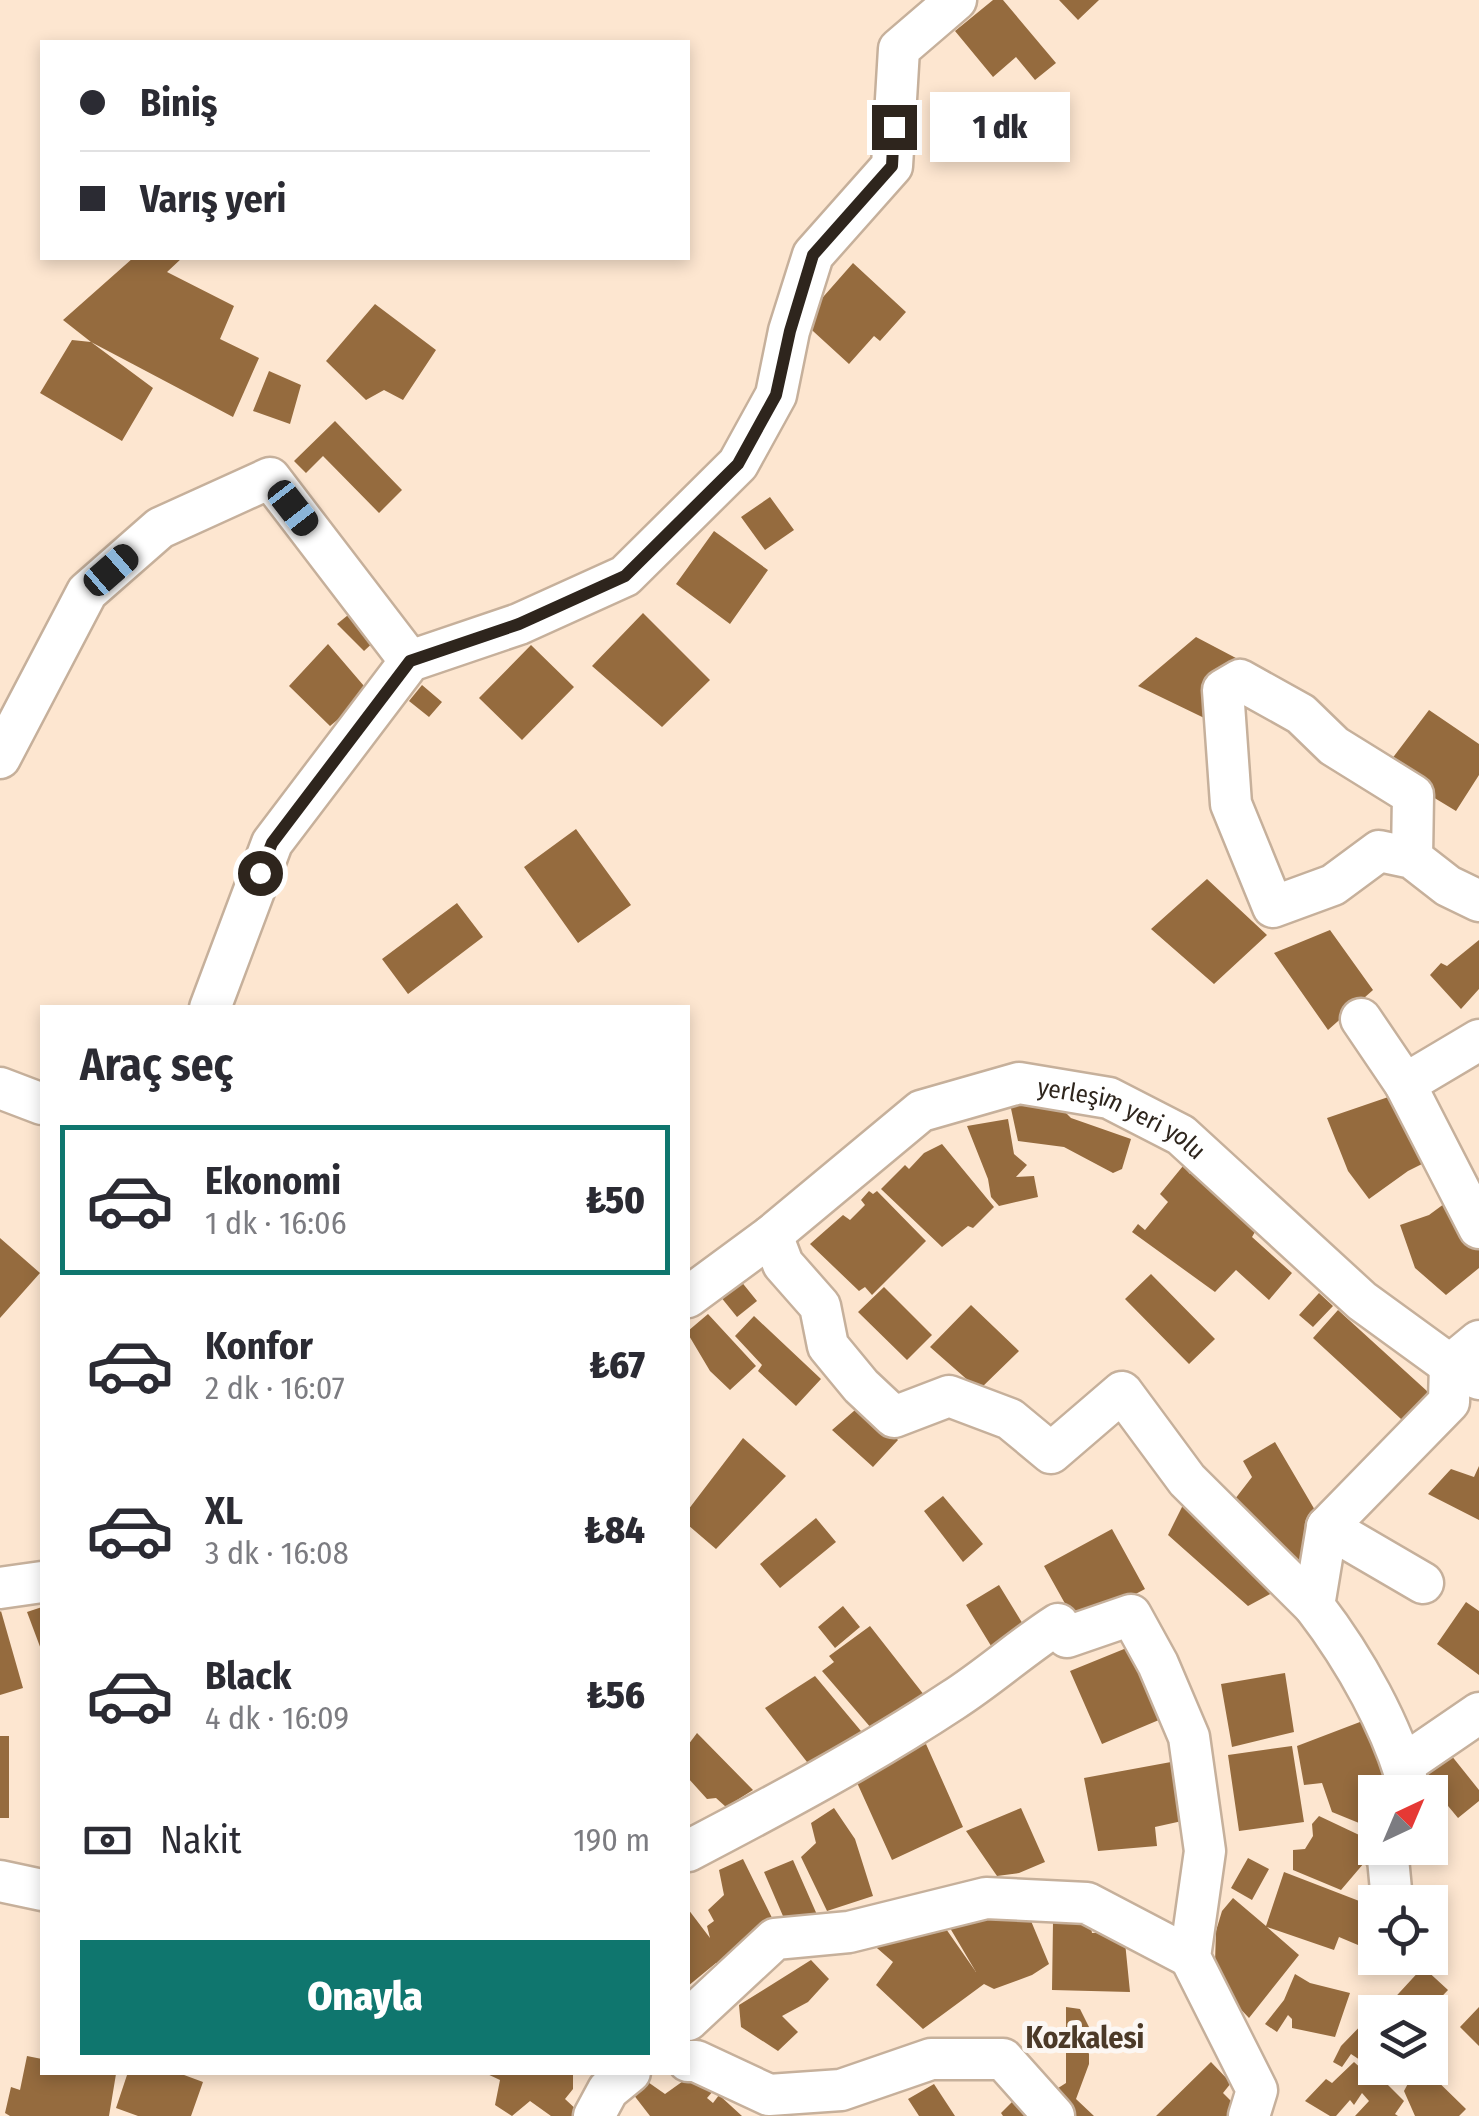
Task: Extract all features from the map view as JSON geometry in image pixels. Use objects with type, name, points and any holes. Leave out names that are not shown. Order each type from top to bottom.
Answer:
[{"type":"street","points":[[211,1005],[272,843],[410,661],[519,624],[625,576],[738,464],[776,395],[813,255],[892,166],[899,48],[956,0]]},
{"type":"street","points":[[0,758],[87,592],[160,528],[270,478],[410,661]]},
{"type":"street","points":[[1412,858],[1413,795],[1334,746],[1302,714],[1240,680],[1223,690],[1232,804],[1274,908],[1334,885],[1379,851],[1412,858],[1448,886],[1479,900]]},
{"type":"street","points":[[1361,1019],[1404,1084],[1479,1228]]},
{"type":"street","points":[[1404,1084],[1479,1040]]},
{"type":"street","name":"yerleşim yeri yolu","points":[[690,1296],[922,1112],[1020,1084],[1109,1098],[1181,1135],[1362,1301],[1469,1362]]},
{"type":"street","points":[[0,1088],[40,1103]]},
{"type":"street","points":[[772,1234],[783,1264],[820,1306],[828,1346],[861,1386],[894,1416],[949,1396],[1010,1418],[1051,1453],[1122,1392],[1187,1480],[1314,1606],[1346,1647],[1404,1775]]},
{"type":"street","points":[[1314,1606],[1327,1527],[1449,1402],[1469,1362]]},
{"type":"street","points":[[1327,1527],[1423,1583]]},
{"type":"street","points":[[0,1588],[40,1582]]},
{"type":"street","points":[[690,1850],[844,1767],[957,1698],[1013,1653],[1058,1624],[1067,1637],[1131,1616],[1158,1664],[1189,1736],[1205,1851],[1190,1957],[1256,2090],[1248,2116]]},
{"type":"street","points":[[1410,1775],[1479,1713]]},
{"type":"street","points":[[0,1881],[40,1890]]},
{"type":"street","points":[[690,2018],[775,1939],[849,1932],[986,1898],[1087,1902],[1190,1957]]},
{"type":"street","points":[[690,2061],[769,2095],[841,2090],[930,2059],[1003,2059],[1054,2116]]},
{"type":"street","points":[[594,2116],[608,2090],[626,2075]]},
{"type":"building","points":[[993,0],[1003,0],[1056,63],[1035,80],[1016,57],[993,77],[955,31]]},
{"type":"building","points":[[1059,0],[1099,0],[1078,20]]},
{"type":"building","points":[[131,260],[180,260],[167,272],[234,306],[220,339],[259,358],[233,417],[91,342],[63,320]]},
{"type":"building","points":[[853,263],[906,312],[880,341],[874,336],[849,364],[802,321]]},
{"type":"building","points":[[375,304],[436,350],[403,400],[384,390],[366,400],[326,361]]},
{"type":"building","points":[[72,340],[91,342],[153,388],[122,441],[40,393]]},
{"type":"building","points":[[269,371],[301,385],[290,424],[253,411]]},
{"type":"building","points":[[335,421],[402,490],[379,513],[323,456],[306,473],[294,461]]},
{"type":"building","points":[[770,497],[794,530],[765,550],[741,517]]},
{"type":"building","points":[[714,531],[768,570],[730,624],[676,584]]},
{"type":"building","points":[[353,611],[378,638],[364,651],[337,624]]},
{"type":"building","points":[[643,613],[710,680],[662,727],[592,666]]},
{"type":"building","points":[[1196,637],[1253,667],[1227,729],[1138,686]]},
{"type":"building","points":[[328,644],[370,693],[330,726],[289,686]]},
{"type":"building","points":[[531,645],[574,687],[522,740],[479,698]]},
{"type":"building","points":[[422,685],[442,702],[429,717],[409,701]]},
{"type":"building","points":[[1429,710],[1479,744],[1479,775],[1456,811],[1385,768]]},
{"type":"building","points":[[576,829],[631,905],[578,943],[524,867]]},
{"type":"building","points":[[1207,879],[1267,935],[1214,984],[1151,929]]},
{"type":"building","points":[[457,903],[483,937],[408,994],[382,959]]},
{"type":"building","points":[[1330,930],[1373,990],[1328,1030],[1274,953]]},
{"type":"building","points":[[1479,940],[1479,989],[1461,1009],[1430,975],[1441,963],[1447,966]]},
{"type":"building","points":[[1400,1093],[1434,1158],[1369,1199],[1348,1171],[1327,1118]]},
{"type":"building","points":[[1010,1104],[1063,1110],[1071,1118],[1131,1139],[1122,1169],[1113,1173],[1064,1147],[1018,1141]]},
{"type":"building","points":[[1008,1119],[1014,1154],[1027,1165],[1016,1177],[1034,1176],[1038,1197],[999,1206],[991,1197],[967,1126]]},
{"type":"building","points":[[942,1144],[994,1207],[973,1228],[968,1226],[942,1247],[881,1189],[905,1165],[909,1169],[924,1153]]},
{"type":"building","points":[[1183,1166],[1190,1174],[1194,1169],[1259,1225],[1252,1237],[1292,1273],[1269,1300],[1236,1270],[1215,1292],[1132,1232],[1138,1224],[1145,1230],[1168,1202],[1160,1194]]},
{"type":"building","points":[[869,1191],[877,1191],[926,1241],[872,1295],[865,1287],[859,1291],[810,1244],[843,1215],[850,1220],[865,1205],[861,1200]]},
{"type":"building","points":[[1448,1201],[1479,1246],[1479,1268],[1446,1295],[1415,1268],[1400,1225],[1429,1215]]},
{"type":"building","points":[[0,1238],[40,1273],[0,1318]]},
{"type":"building","points":[[1151,1274],[1215,1339],[1189,1364],[1125,1299]]},
{"type":"building","points":[[740,1280],[757,1301],[737,1317],[720,1296]]},
{"type":"building","points":[[884,1287],[932,1335],[907,1360],[858,1312]]},
{"type":"building","points":[[1319,1293],[1333,1306],[1313,1327],[1299,1315]]},
{"type":"building","points":[[971,1305],[1019,1351],[979,1390],[930,1347]]},
{"type":"building","points":[[1338,1310],[1439,1402],[1413,1430],[1313,1338]]},
{"type":"building","points":[[708,1314],[756,1366],[730,1390],[710,1371],[690,1337],[690,1329]]},
{"type":"building","points":[[754,1316],[821,1379],[796,1406],[758,1371],[762,1365],[735,1336]]},
{"type":"building","points":[[862,1404],[898,1440],[873,1467],[832,1430]]},
{"type":"building","points":[[743,1438],[786,1476],[716,1549],[690,1527],[690,1507]]},
{"type":"building","points":[[1275,1442],[1319,1517],[1298,1578],[1228,1508],[1252,1477],[1243,1461]]},
{"type":"building","points":[[1479,1466],[1479,1520],[1428,1494],[1451,1469],[1474,1477]]},
{"type":"building","points":[[943,1496],[983,1544],[963,1562],[924,1511]]},
{"type":"building","points":[[1186,1499],[1283,1587],[1248,1606],[1168,1535]]},
{"type":"building","points":[[816,1518],[836,1542],[780,1588],[760,1564]]},
{"type":"building","points":[[1112,1529],[1145,1589],[1077,1625],[1044,1566]]},
{"type":"building","points":[[999,1585],[1029,1634],[996,1654],[966,1605]]},
{"type":"building","points":[[1466,1602],[1479,1611],[1479,1675],[1437,1644]]},
{"type":"building","points":[[843,1606],[860,1627],[835,1648],[818,1627]]},
{"type":"building","points":[[40,1608],[40,1647],[27,1612]]},
{"type":"building","points":[[0,1612],[23,1688],[0,1695]]},
{"type":"building","points":[[870,1626],[928,1700],[878,1736],[822,1671],[834,1662],[829,1656]]},
{"type":"building","points":[[1129,1647],[1166,1717],[1102,1744],[1070,1671]]},
{"type":"building","points":[[1285,1673],[1294,1732],[1232,1747],[1221,1684]]},
{"type":"building","points":[[815,1676],[866,1737],[814,1771],[765,1708]]},
{"type":"building","points":[[1373,1717],[1393,1775],[1358,1775],[1358,1823],[1332,1812],[1322,1783],[1304,1785],[1297,1746]]},
{"type":"building","points":[[697,1733],[753,1790],[726,1807],[716,1798],[707,1799],[690,1780],[690,1742]]},
{"type":"building","points":[[0,1736],[9,1736],[9,1818],[0,1818]]},
{"type":"building","points":[[926,1744],[963,1827],[892,1860],[854,1776]]},
{"type":"building","points":[[1292,1746],[1304,1822],[1239,1831],[1228,1755]]},
{"type":"building","points":[[1451,1755],[1479,1790],[1479,1801],[1458,1818],[1448,1806],[1448,1775],[1426,1775]]},
{"type":"building","points":[[1171,1762],[1182,1821],[1155,1827],[1157,1846],[1098,1851],[1084,1778]]},
{"type":"building","points":[[834,1808],[855,1839],[873,1896],[827,1911],[801,1857],[816,1843],[811,1823]]},
{"type":"building","points":[[1021,1808],[1045,1862],[1019,1873],[997,1876],[966,1831]]},
{"type":"building","points":[[1319,1816],[1358,1834],[1358,1865],[1362,1865],[1341,1890],[1293,1870],[1293,1850],[1305,1849],[1313,1836],[1312,1824]]},
{"type":"building","points":[[1248,1858],[1269,1869],[1252,1900],[1231,1888]]},
{"type":"building","points":[[743,1859],[776,1926],[718,1970],[716,1963],[690,1984],[690,1912],[710,1938],[707,1926],[714,1921],[708,1910],[724,1895],[719,1870]]},
{"type":"building","points":[[793,1860],[818,1917],[789,1930],[764,1872]]},
{"type":"building","points":[[1284,1872],[1358,1901],[1358,1945],[1339,1937],[1334,1950],[1267,1927],[1299,1955],[1249,2018],[1231,1999],[1215,1963],[1216,1931],[1222,1911],[1233,1898],[1266,1926]]},
{"type":"building","points":[[1026,1909],[1049,1964],[1032,1975],[994,1989],[984,1984],[923,2029],[876,1985],[893,1962],[870,1942],[944,1926],[976,1972],[950,1928]]},
{"type":"building","points":[[1053,1922],[1090,1922],[1092,1933],[1124,1932],[1130,1992],[1052,1990]]},
{"type":"building","points":[[811,1960],[829,1979],[808,2002],[782,2016],[798,2032],[778,2051],[741,2027],[739,2005]]},
{"type":"building","points":[[1295,1974],[1310,1983],[1350,1993],[1335,2037],[1292,2028],[1288,2015],[1277,2032],[1265,2024],[1284,2000]]},
{"type":"building","points":[[1416,1975],[1432,1975],[1448,1990],[1443,1995],[1397,1995]]},
{"type":"building","points":[[1066,2007],[1080,2009],[1089,2027],[1089,2064],[1076,2099],[1094,2116],[1066,2116],[1044,2097],[1066,2083]]},
{"type":"building","points":[[1479,2007],[1479,2046],[1460,2027]]},
{"type":"building","points":[[1358,2028],[1358,2059],[1351,2054],[1342,2067],[1333,2062],[1341,2046]]},
{"type":"building","points":[[27,2056],[40,2059],[40,2075],[116,2075],[109,2116],[10,2116],[5,2113],[11,2087],[20,2090]]},
{"type":"building","points":[[1211,2062],[1231,2083],[1223,2093],[1242,2116],[1156,2116]]},
{"type":"building","points":[[1354,2062],[1358,2066],[1358,2085],[1388,2085],[1404,2101],[1395,2114],[1398,2116],[1355,2116],[1369,2101],[1362,2093],[1354,2105],[1350,2100],[1336,2116],[1330,2116],[1305,2101],[1326,2079],[1332,2083]]},
{"type":"building","points":[[693,2074],[714,2090],[707,2098],[713,2103],[719,2095],[742,2116],[650,2116],[633,2094],[645,2080],[665,2094]]},
{"type":"building","points":[[127,2075],[184,2075],[203,2082],[191,2116],[138,2116],[116,2108]]},
{"type":"building","points":[[489,2075],[573,2075],[573,2089],[565,2099],[579,2112],[576,2116],[551,2116],[530,2101],[512,2116],[495,2105],[500,2080]]},
{"type":"building","points":[[934,2084],[955,2116],[919,2116],[908,2099]]},
{"type":"building","points":[[1407,2085],[1441,2085],[1466,2109],[1459,2116],[1415,2116],[1404,2091]]},
{"type":"building","points":[[1022,2092],[1043,2116],[1003,2116],[1001,2113]]},
{"type":"district","name":"Kozkalesi","points":[[1085,2038]]},
{"type":"route","points":[[260,873],[272,843],[410,661],[519,624],[625,576],[738,464],[776,395],[813,255],[892,166],[894,127]]}]
